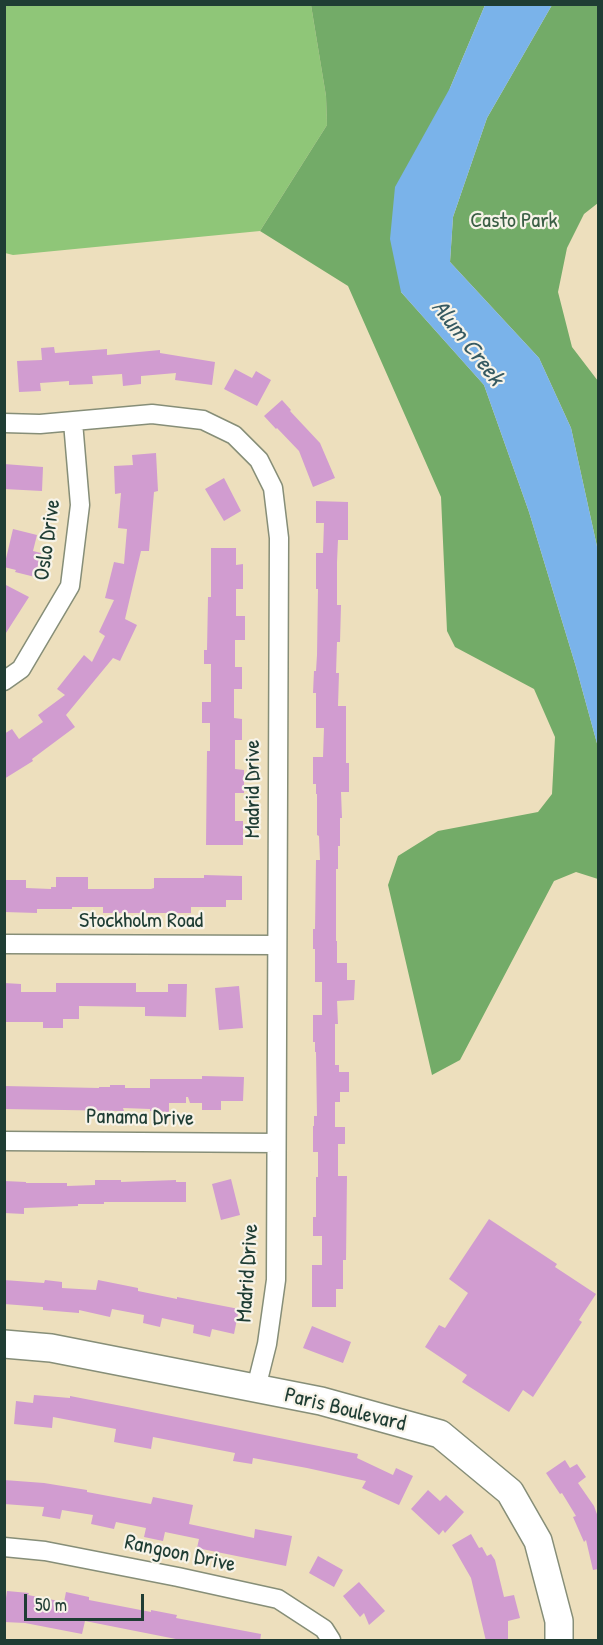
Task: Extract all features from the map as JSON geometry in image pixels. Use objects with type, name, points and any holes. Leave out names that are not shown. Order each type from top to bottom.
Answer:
[{"type":"street","name":"Madrid Drive","points":[[4,423],[73,422],[152,414],[203,420],[234,435],[259,460],[273,488],[279,538],[276,1280],[267,1344],[256,1388]]},
{"type":"street","name":"Oslo Drive","points":[[4,681],[21,669],[70,586],[80,505],[73,422]]},
{"type":"street","name":"Stockholm Road","points":[[4,944],[276,945]]},
{"type":"street","name":"Panama Drive","points":[[4,1141],[276,1143]]},
{"type":"street","name":"Paris Boulevard","points":[[4,1344],[51,1348],[321,1401],[440,1434],[510,1492],[538,1541],[559,1621],[559,1641]]},
{"type":"street","name":"Rangoon Drive","points":[[4,1547],[45,1551],[278,1599],[324,1629],[331,1641]]},
{"type":"green space","points":[[4,5],[311,5],[326,96],[327,125],[260,231],[13,255],[5,253]]},
{"type":"green space","points":[[311,5],[485,5],[450,88],[401,292],[484,385],[529,512],[598,747],[598,879],[576,872],[554,881],[460,1060],[432,1075],[388,885],[398,856],[438,831],[538,812],[552,794],[555,737],[534,689],[455,647],[447,631],[441,497],[348,286],[260,231],[327,125],[326,96]]},
{"type":"green space","name":"Casto Park","points":[[552,5],[598,5],[598,203],[584,214],[567,248],[558,292],[572,347],[598,381],[598,551],[571,428],[539,358],[450,262],[453,217],[487,118]]},
{"type":"water","name":"Alum Creek","points":[[485,5],[552,5],[487,118],[453,217],[450,262],[539,358],[571,428],[598,551],[598,747],[529,512],[484,385],[401,292],[390,239],[395,187],[450,88]]},
{"type":"building","points":[[54,347],[55,353],[107,349],[107,355],[160,350],[160,353],[215,362],[212,385],[175,380],[176,373],[141,376],[141,384],[123,386],[122,374],[92,376],[93,384],[69,385],[69,381],[40,383],[41,391],[19,392],[17,361],[42,360],[41,348]]},
{"type":"building","points":[[235,369],[252,378],[256,371],[271,380],[257,406],[224,389]]},
{"type":"building","points":[[282,400],[320,443],[335,478],[313,487],[299,451],[264,416]]},
{"type":"building","points":[[156,453],[158,491],[154,492],[149,551],[141,551],[125,619],[137,625],[120,661],[113,658],[66,715],[75,727],[32,759],[33,761],[4,779],[4,734],[12,729],[19,739],[43,722],[38,715],[65,695],[57,689],[84,655],[92,662],[105,636],[99,632],[114,600],[105,598],[114,562],[124,564],[127,529],[118,528],[121,493],[115,494],[114,466],[133,465],[132,455]]},
{"type":"building","points":[[4,464],[43,467],[42,491],[4,489]]},
{"type":"building","points":[[224,478],[241,511],[224,521],[205,489]]},
{"type":"building","points":[[316,501],[348,502],[348,540],[338,540],[337,562],[337,605],[341,605],[336,673],[339,673],[338,706],[346,706],[346,763],[349,763],[349,792],[341,792],[342,818],[340,818],[338,869],[336,869],[336,941],[337,963],[347,963],[347,980],[355,980],[354,1000],[337,1001],[338,1024],[335,1024],[335,1065],[339,1065],[339,1072],[349,1072],[349,1092],[340,1092],[340,1102],[335,1102],[335,1127],[345,1127],[345,1144],[338,1144],[338,1176],[347,1176],[346,1260],[343,1260],[343,1289],[336,1289],[336,1307],[312,1307],[312,1265],[322,1265],[322,1236],[313,1236],[313,1217],[316,1217],[318,1152],[313,1152],[314,1116],[317,1116],[313,1015],[322,1015],[322,982],[315,982],[315,949],[313,949],[316,860],[320,860],[319,836],[317,835],[317,794],[316,784],[313,784],[313,757],[323,757],[324,728],[316,728],[316,693],[313,693],[317,655],[316,553],[323,553],[324,523],[316,523]]},
{"type":"building","points":[[13,529],[37,535],[33,551],[41,553],[35,577],[4,567]]},
{"type":"building","points":[[211,548],[236,548],[236,565],[243,564],[243,589],[236,589],[236,616],[245,616],[245,640],[235,640],[235,667],[242,667],[242,689],[234,689],[234,718],[242,719],[242,740],[235,740],[235,769],[244,770],[244,793],[235,793],[235,821],[243,821],[243,845],[206,845],[207,751],[210,751],[210,723],[202,723],[202,702],[211,702],[211,664],[204,664],[204,650],[207,650],[208,597],[211,597]]},
{"type":"building","points":[[4,584],[29,597],[4,636]]},
{"type":"building","points":[[204,875],[242,876],[242,900],[226,900],[226,907],[191,907],[191,913],[103,913],[103,907],[37,909],[37,913],[4,912],[5,880],[26,880],[26,888],[51,889],[51,887],[56,887],[56,877],[88,877],[88,889],[151,889],[154,888],[154,878],[204,878]]},
{"type":"building","points":[[4,983],[21,984],[21,992],[56,992],[56,983],[136,983],[136,992],[168,992],[168,984],[187,984],[186,1017],[145,1016],[145,1007],[79,1006],[79,1019],[63,1019],[63,1028],[43,1028],[43,1022],[6,1022]]},
{"type":"building","points":[[239,986],[243,1028],[219,1030],[215,988]]},
{"type":"building","points":[[202,1076],[244,1077],[243,1101],[221,1101],[221,1110],[202,1110],[202,1103],[190,1103],[186,1097],[186,1103],[169,1103],[169,1112],[123,1108],[124,1111],[4,1109],[4,1086],[99,1088],[125,1085],[125,1088],[150,1088],[150,1079],[202,1079]]},
{"type":"building","points":[[231,1179],[240,1215],[221,1220],[212,1184]]},
{"type":"building","points":[[95,1180],[186,1182],[186,1202],[104,1202],[104,1204],[78,1204],[78,1206],[24,1208],[24,1214],[4,1213],[4,1181],[67,1183],[67,1186],[95,1185]]},
{"type":"building","points":[[489,1219],[557,1264],[555,1267],[596,1294],[579,1320],[582,1322],[533,1397],[523,1390],[509,1412],[462,1382],[467,1375],[425,1347],[439,1325],[445,1328],[468,1293],[449,1279]]},
{"type":"building","points":[[4,1280],[44,1283],[45,1280],[62,1282],[62,1288],[96,1290],[98,1280],[138,1288],[138,1291],[239,1309],[234,1334],[212,1329],[210,1337],[193,1333],[194,1325],[162,1318],[160,1327],[143,1323],[144,1315],[112,1309],[110,1317],[79,1310],[79,1313],[4,1304]]},
{"type":"building","points":[[312,1326],[351,1342],[343,1363],[303,1348]]},
{"type":"building","points":[[34,1395],[70,1398],[70,1396],[358,1454],[357,1458],[393,1475],[396,1468],[413,1476],[399,1505],[362,1488],[366,1481],[307,1468],[253,1458],[252,1464],[233,1461],[235,1453],[153,1437],[151,1449],[114,1442],[116,1429],[53,1417],[52,1428],[14,1424],[16,1401],[33,1403]]},
{"type":"building","points":[[565,1460],[570,1468],[577,1464],[586,1477],[578,1483],[594,1506],[598,1517],[598,1569],[593,1570],[586,1540],[584,1542],[573,1517],[576,1516],[546,1473]]},
{"type":"building","points":[[4,1480],[44,1483],[87,1490],[87,1492],[151,1504],[153,1497],[193,1505],[189,1524],[254,1538],[255,1529],[292,1536],[286,1566],[197,1548],[199,1539],[165,1532],[163,1541],[144,1537],[146,1528],[116,1522],[114,1529],[91,1524],[93,1515],[62,1510],[60,1519],[42,1516],[44,1507],[4,1504]]},
{"type":"building","points":[[428,1490],[440,1501],[446,1495],[464,1512],[445,1533],[443,1530],[439,1535],[411,1509]]},
{"type":"building","points":[[471,1534],[479,1548],[482,1547],[487,1556],[491,1554],[495,1560],[504,1597],[514,1595],[520,1618],[508,1621],[508,1641],[486,1641],[471,1578],[452,1545]]},
{"type":"building","points":[[318,1556],[343,1570],[334,1587],[309,1573]]},
{"type":"building","points":[[359,1582],[385,1611],[369,1625],[364,1613],[360,1617],[343,1596]]},
{"type":"building","points":[[7,1591],[29,1593],[28,1595],[64,1602],[66,1592],[89,1597],[89,1600],[177,1615],[176,1618],[261,1634],[260,1641],[186,1641],[85,1621],[82,1634],[25,1623],[4,1622],[4,1598],[6,1598]]}]
